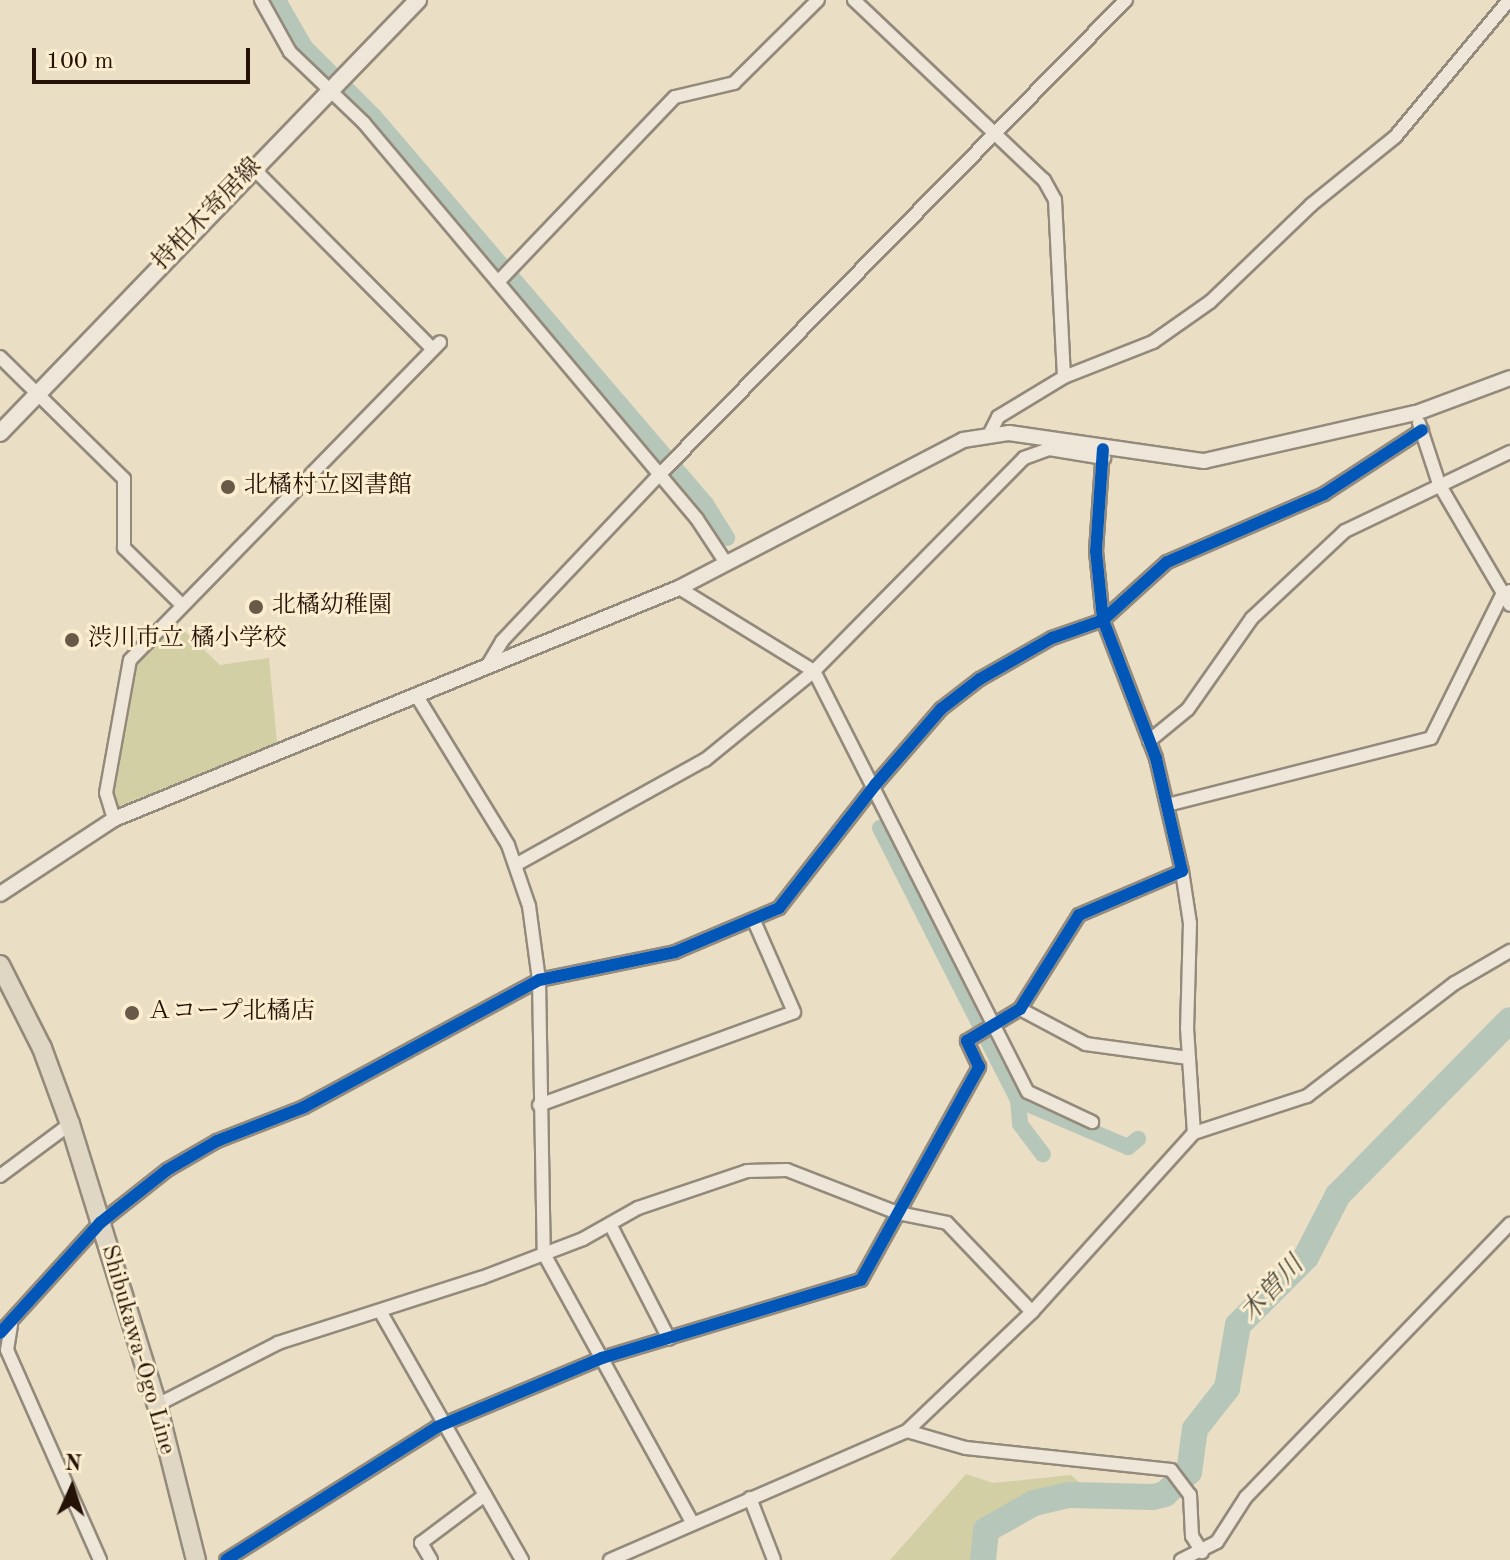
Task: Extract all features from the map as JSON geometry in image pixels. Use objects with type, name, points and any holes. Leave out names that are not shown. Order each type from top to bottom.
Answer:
[{"type":"main road","name":"持柏木寄居線","points":[[0,433],[418,0]]},
{"type":"main road","name":"Shibukawa-Ogo Line","points":[[0,965],[42,1048],[70,1124],[157,1405],[196,1560]]},
{"type":"street","points":[[261,0],[279,38],[330,88],[500,281],[661,474],[726,563]]},
{"type":"street","points":[[500,281],[675,97],[734,83],[818,0]]},
{"type":"street","points":[[854,0],[1044,180],[1055,200],[1064,377]]},
{"type":"street","points":[[484,671],[502,641],[661,474],[1126,0]]},
{"type":"street","points":[[990,433],[998,417],[1064,377],[1153,342],[1210,302],[1311,205],[1395,137],[1509,0]]},
{"type":"street","points":[[114,819],[106,793],[127,669],[182,605],[436,345],[253,168]]},
{"type":"street","points":[[0,357],[124,479],[124,548],[182,605]]},
{"type":"street","points":[[517,864],[705,760],[814,671],[1024,458],[1049,449],[1204,461],[1416,413],[1510,378]]},
{"type":"street","points":[[1167,805],[1208,798],[1431,738],[1507,597],[1439,484],[1416,413]]},
{"type":"street","points":[[100,1560],[7,1350],[6,1329],[100,1223],[167,1170],[217,1141],[304,1107],[539,980],[675,952],[754,921],[790,896],[875,785],[941,709],[980,679],[1052,638],[1103,620],[1167,562],[1324,494],[1422,430]]},
{"type":"street","points":[[0,894],[114,819],[418,698],[679,588],[948,447],[990,433],[1103,453]]},
{"type":"street","points":[[1149,741],[1188,709],[1252,618],[1345,531],[1510,452]]},
{"type":"street","points":[[1103,453],[1096,551],[1103,620],[1149,741],[1182,871],[1190,923],[1188,1058],[1194,1133]]},
{"type":"street","points":[[679,588],[814,671],[875,785],[1028,1092],[1092,1122]]},
{"type":"street","points":[[418,698],[517,864],[539,980],[544,1254],[692,1522]]},
{"type":"street","points":[[226,1560],[444,1424],[602,1358],[855,1285],[979,1067],[970,1040],[995,1028],[1020,1009],[1079,915],[1182,871]]},
{"type":"street","points":[[539,1105],[794,1012],[754,921]]},
{"type":"street","points":[[610,1560],[907,1431],[1032,1312],[1194,1133],[1307,1096],[1455,983],[1508,953]]},
{"type":"street","points":[[1020,1009],[1086,1044],[1188,1058]]},
{"type":"street","points":[[0,1176],[70,1124]]},
{"type":"street","points":[[157,1405],[278,1343],[544,1254],[638,1208],[747,1171],[787,1170],[898,1213],[947,1223],[1032,1312]]},
{"type":"street","points":[[610,1224],[669,1339]]},
{"type":"street","points":[[1181,1560],[1217,1542],[1246,1497],[1510,1224]]},
{"type":"street","points":[[380,1311],[522,1560]]},
{"type":"street","points":[[907,1431],[966,1448],[1171,1470],[1186,1489],[1192,1536],[1202,1552]]},
{"type":"street","points":[[431,1560],[421,1543],[485,1495]]},
{"type":"street","points":[[750,1498],[774,1560]]},
{"type":"shaded area","points":[[175,622],[220,665],[269,658],[277,743],[117,807],[111,793],[132,665]]},
{"type":"shaded area","points":[[966,1474],[993,1483],[1071,1475],[1087,1489],[1034,1500],[987,1525],[979,1560],[890,1560]]},
{"type":"waterway","points":[[278,0],[305,47],[374,116],[706,504],[727,538]]},
{"type":"waterway","points":[[880,828],[1018,1100],[1020,1124],[1043,1154]]},
{"type":"waterway","name":"木曽川","points":[[983,1560],[986,1530],[1034,1503],[1070,1495],[1153,1497],[1165,1494],[1189,1472],[1195,1429],[1227,1388],[1238,1325],[1306,1257],[1338,1195],[1510,1020]]},
{"type":"waterway","points":[[1018,1100],[1128,1147],[1138,1139]]},
{"type":"cycle path","points":[[0,1333],[100,1223],[167,1170],[217,1141],[304,1107],[539,980],[675,952],[779,908],[875,785],[941,709],[980,679],[1052,638],[1103,620],[1167,562],[1324,494],[1422,430]]},
{"type":"cycle path","points":[[226,1560],[437,1427],[602,1358],[861,1280],[979,1067],[967,1041],[1020,1009],[1079,915],[1182,871],[1156,758],[1103,620],[1096,551],[1103,449]]},
{"type":"place","name":"北橘村立図書館","points":[[228,487]]},
{"type":"place","name":"北橘幼稚園","points":[[256,607]]},
{"type":"place","name":"渋川市立 橘小学校","points":[[72,640]]},
{"type":"place","name":"Ａコープ北橘店","points":[[132,1013]]}]
